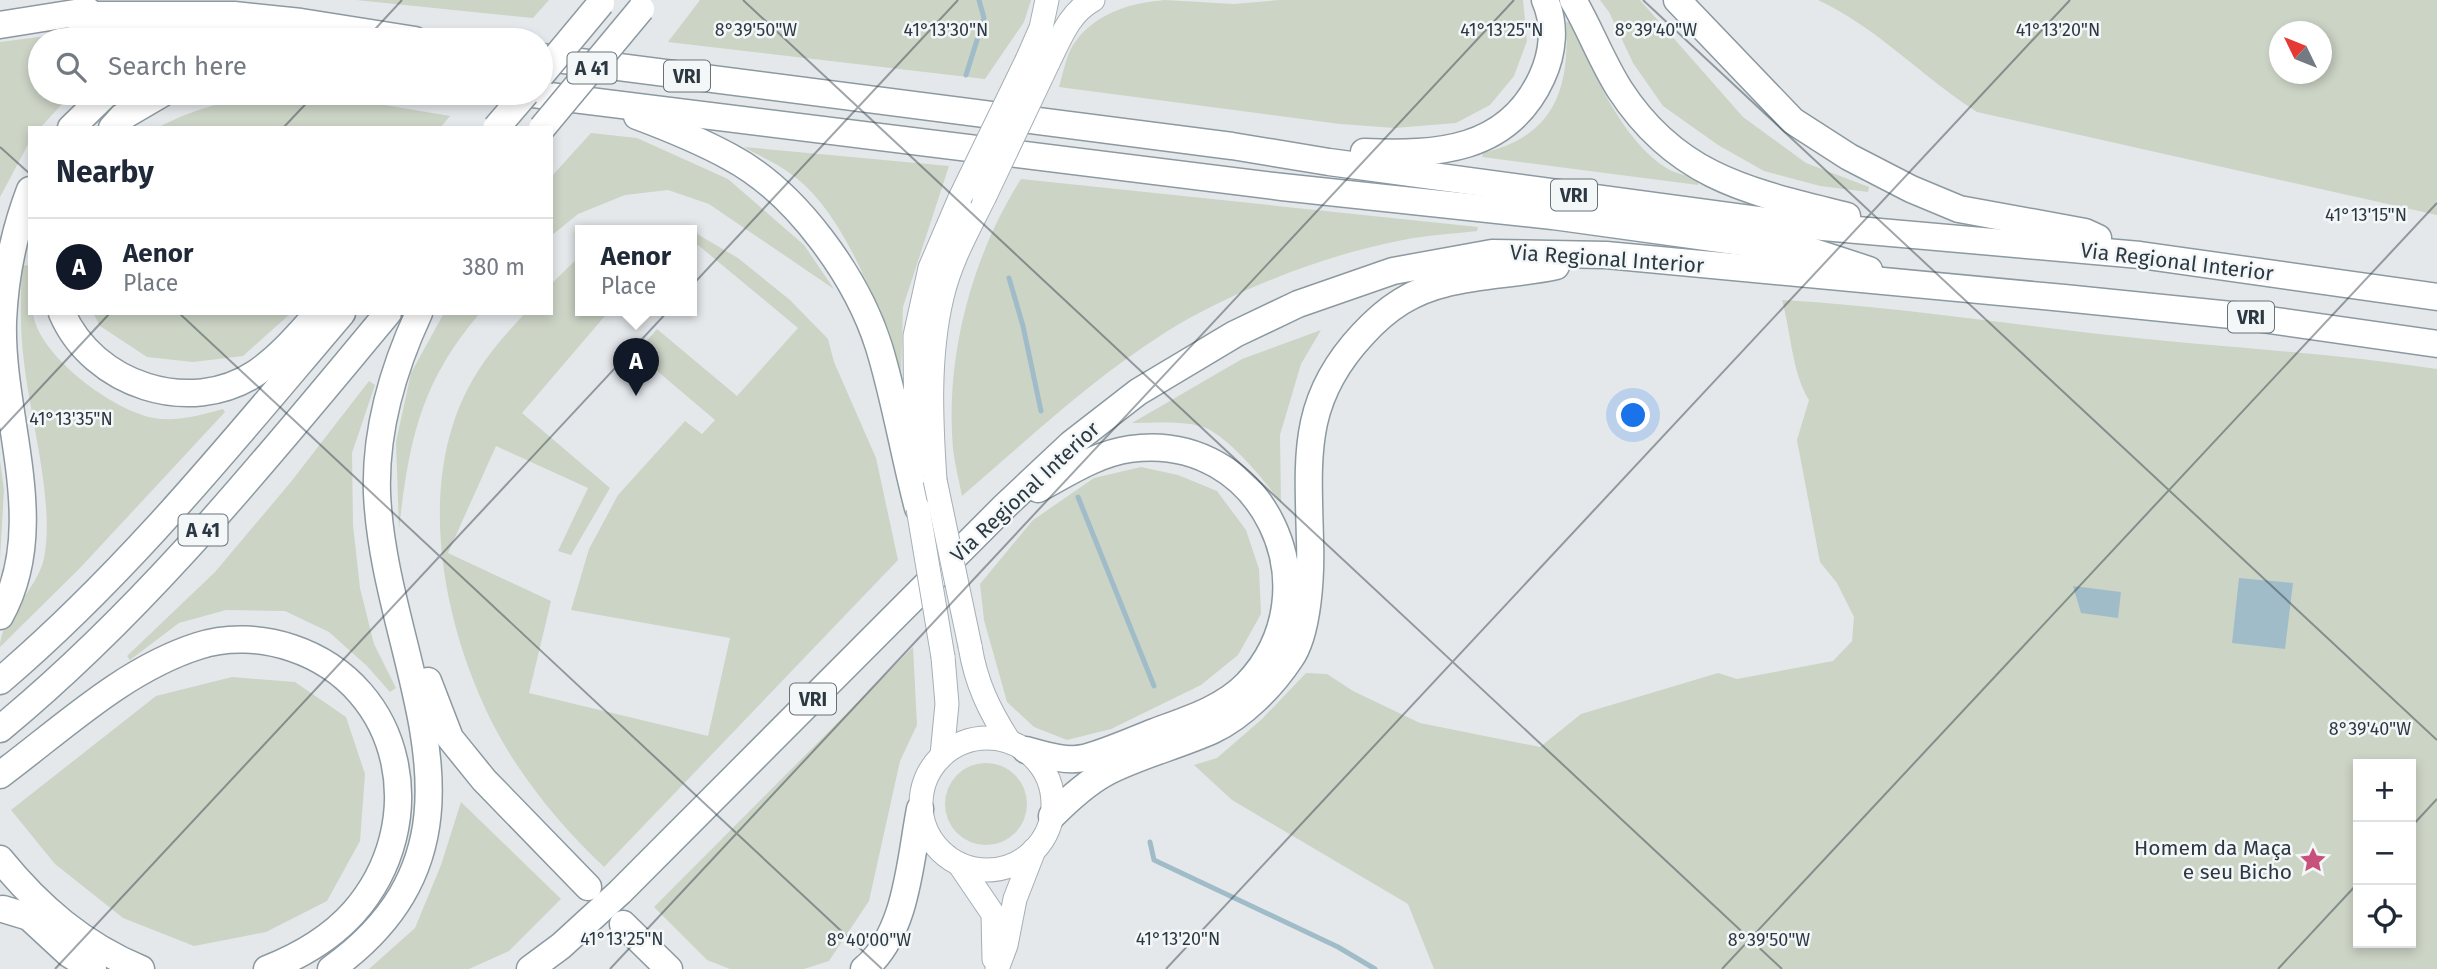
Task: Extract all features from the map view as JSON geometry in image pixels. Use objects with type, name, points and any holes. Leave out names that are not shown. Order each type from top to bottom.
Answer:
[{"type":"highway","points":[[0,25],[71,15],[138,0]]},
{"type":"highway","points":[[1232,146],[1412,154],[1474,142],[1499,130],[1521,114],[1535,93],[1549,61],[1552,34],[1545,0]]},
{"type":"highway","points":[[1573,0],[1620,90],[1646,123],[1679,156],[1718,180],[1759,194],[1917,233]]},
{"type":"highway","points":[[1677,0],[1793,121],[1849,157],[1911,189],[1959,209],[2085,233],[2140,255]]},
{"type":"highway","name":"A 41","points":[[553,61],[602,2]]},
{"type":"highway","name":"A 41","points":[[544,126],[645,5]]},
{"type":"highway","points":[[71,15],[234,15],[339,28]]},
{"type":"highway","name":"Via Regional Interior","points":[[553,59],[1232,146],[1342,164],[1788,224],[1917,233],[2140,255],[2437,297]]},
{"type":"highway","points":[[553,97],[1282,187],[1553,216],[1814,251],[1912,285]]},
{"type":"highway","points":[[603,103],[732,157],[765,181],[807,222],[842,266],[878,345],[918,508]]},
{"type":"highway","points":[[73,126],[95,105]]},
{"type":"highway","points":[[113,126],[122,117],[142,105]]},
{"type":"highway","points":[[498,126],[516,105]]},
{"type":"highway","points":[[0,616],[19,569],[23,530],[3,323],[9,262],[28,196]]},
{"type":"highway","name":"Via Regional Interior","points":[[530,969],[561,946],[620,892],[1005,506],[1071,444],[1138,392],[1235,334],[1298,304],[1393,271],[1492,253],[1606,256],[2241,316],[2437,344]]},
{"type":"highway","points":[[1052,816],[1074,794],[1106,773],[1216,729],[1264,692],[1293,656],[1307,610],[1311,566],[1308,463],[1312,426],[1324,388],[1343,356],[1385,310],[1419,291],[1448,282],[1542,269],[1606,256]]},
{"type":"highway","points":[[63,315],[85,349],[106,367],[151,390],[181,394],[206,392],[256,373],[284,350],[316,315]]},
{"type":"highway","name":"A 41","points":[[0,681],[85,604],[163,523],[340,315]]},
{"type":"highway","name":"A 41","points":[[0,729],[90,649],[176,561],[386,315]]},
{"type":"highway","points":[[331,969],[369,937],[392,910],[419,858],[425,830],[430,773],[424,723],[381,530],[379,447],[395,375],[418,315]]},
{"type":"highway","points":[[1005,506],[1099,456],[1132,449],[1173,450],[1200,457],[1234,476],[1250,491],[1273,523],[1284,556],[1288,594],[1272,652],[1246,685],[1203,714],[1082,759],[1018,746]]},
{"type":"highway","points":[[396,602],[450,737],[484,780],[588,887]]},
{"type":"highway","points":[[0,775],[123,682],[157,662],[200,645],[238,639],[276,642],[312,654],[344,675],[369,703],[388,736],[397,773],[398,810],[391,847],[376,881],[354,912],[326,938],[295,958],[267,969]]},
{"type":"highway","points":[[864,969],[877,958],[897,920],[920,809]]},
{"type":"highway","points":[[0,859],[50,914],[81,939],[111,957],[141,969]]},
{"type":"highway","points":[[1,907],[44,950],[70,969]]},
{"type":"highway","points":[[1,907],[29,917],[69,954],[93,969]]},
{"type":"highway","points":[[623,924],[669,969]]},
{"type":"main road","points":[[995,969],[1006,946],[1015,899],[1034,850],[1046,834],[1052,816],[1052,791],[1043,768],[1018,746],[988,709],[975,678],[935,480],[930,412],[942,297],[957,253],[984,198],[1037,62],[1047,0]]},
{"type":"main road","points":[[942,755],[947,704],[943,657],[918,508],[914,431],[915,335],[930,268],[960,198],[1037,62],[1083,6],[1093,0]]},
{"type":"main road","points":[[1018,746],[991,737],[973,739],[942,755],[929,770],[922,789],[920,809],[926,832],[940,851],[959,864],[978,870],[999,869],[1018,862],[1034,850]]},
{"type":"main road","points":[[959,864],[993,914],[995,969]]},
{"type":"shaded area","points":[[356,0],[549,0],[533,18]]},
{"type":"shaded area","points":[[700,0],[1031,0],[1024,22],[985,79],[668,42]]},
{"type":"shaded area","points":[[1165,0],[1234,4],[1280,0],[1523,0],[1527,41],[1514,76],[1490,105],[1456,123],[1395,128],[1340,124],[1059,87],[1073,45],[1091,25],[1126,7]]},
{"type":"shaded area","points":[[1600,0],[1640,0],[1743,117],[1806,163],[1869,187],[1868,192],[1820,186],[1764,171],[1718,145],[1663,106],[1633,63],[1609,12]]},
{"type":"shaded area","points":[[1818,0],[2437,0],[2437,215],[1977,112],[1860,24]]},
{"type":"shaded area","points":[[1566,22],[1570,22],[1610,103],[1637,142],[1668,169],[1699,179],[1698,185],[1482,157],[1483,153],[1526,135],[1542,122],[1553,107],[1565,69]]},
{"type":"shaded area","points":[[123,26],[206,27],[202,28],[108,28]]},
{"type":"shaded area","points":[[28,38],[28,105],[61,105],[42,126],[28,126],[28,145],[0,197],[0,42]]},
{"type":"shaded area","points":[[216,105],[385,105],[450,116],[442,126],[161,126]]},
{"type":"shaded area","points":[[591,133],[637,138],[728,179],[804,245],[834,289],[709,204],[668,190],[625,195],[578,214],[553,234],[553,175]]},
{"type":"shaded area","points":[[744,147],[949,166],[903,307],[901,376],[872,295],[845,238],[829,213],[811,191],[791,174]]},
{"type":"shaded area","points":[[1021,179],[1478,227],[1477,231],[1412,238],[1374,246],[1312,264],[1220,302],[1166,332],[1112,369],[962,496],[953,449],[952,414],[958,343],[976,274],[1004,209]]},
{"type":"shaded area","points":[[697,234],[738,258],[790,300],[828,339],[834,362],[876,458],[898,560],[604,867],[573,836],[531,786],[496,730],[477,689],[461,645],[449,599],[442,551],[440,503],[445,456],[457,412],[483,363],[523,315],[553,315],[553,282],[575,261],[575,316],[605,316],[522,413],[610,488],[571,555],[558,551],[588,488],[496,446],[448,553],[551,601],[529,693],[708,736],[730,638],[571,610],[589,549],[618,495],[685,421],[702,434],[715,420],[636,353],[657,329],[737,396],[798,328],[698,245]]},
{"type":"shaded area","points":[[28,265],[28,315],[34,315],[38,330],[48,347],[80,379],[99,393],[119,405],[154,418],[197,416],[223,409],[225,412],[80,568],[0,647],[6,625],[40,570],[47,536],[44,487],[22,338],[22,266]]},
{"type":"shaded area","points":[[1782,300],[1901,310],[2141,339],[2353,358],[2437,369],[2437,969],[1434,969],[1408,904],[1232,800],[1194,765],[1217,758],[1262,719],[1306,673],[1327,674],[1353,691],[1420,723],[1540,747],[1581,714],[1718,673],[1737,679],[1833,661],[1852,641],[1854,617],[1837,583],[1820,562],[1797,440],[1809,400],[1795,365]]},
{"type":"shaded area","points":[[94,315],[289,315],[243,356],[193,362],[147,357],[100,326]]},
{"type":"shaded area","points":[[443,315],[478,315],[443,364],[421,414],[407,468],[399,529],[396,442],[411,373]]},
{"type":"shaded area","points":[[1321,330],[1301,364],[1280,435],[1281,503],[1238,452],[1208,429],[1182,423],[1132,423],[1242,359]]},
{"type":"shaded area","points":[[369,381],[375,385],[352,453],[353,525],[360,588],[374,644],[396,688],[390,692],[367,666],[329,632],[285,611],[226,610],[179,623],[130,660],[127,656],[215,572],[290,483]]},
{"type":"shaded area","points":[[0,460],[4,490],[0,559]]},
{"type":"shaded area","points":[[1141,467],[1178,475],[1217,491],[1246,530],[1259,569],[1261,614],[1238,655],[1201,685],[1111,729],[1067,740],[1034,727],[1007,702],[984,620],[980,584],[1033,520],[1094,478]]},
{"type":"shaded area","points":[[913,647],[917,725],[900,761],[869,901],[829,961],[804,969],[730,969],[707,960],[654,907]]},
{"type":"shaded area","points":[[232,677],[295,682],[346,717],[365,774],[360,841],[327,901],[266,932],[194,946],[123,918],[55,864],[11,810],[156,696]]},
{"type":"shaded area","points":[[986,763],[1002,766],[1015,775],[1024,788],[1027,804],[1024,820],[1015,833],[1002,842],[986,845],[970,842],[957,833],[948,820],[945,804],[948,788],[957,775],[970,766]]},
{"type":"shaded area","points":[[461,802],[561,899],[509,951],[469,969],[369,969],[415,928],[441,865]]},
{"type":"water","points":[[2239,578],[2293,583],[2285,649],[2232,643]]},
{"type":"water","points":[[2073,586],[2121,592],[2118,618],[2081,613]]},
{"type":"waterway","points":[[966,75],[984,18],[979,0]]},
{"type":"waterway","points":[[1009,278],[1023,326],[1041,411]]},
{"type":"waterway","points":[[1078,497],[1154,686]]},
{"type":"waterway","points":[[1150,842],[1154,860],[1338,947],[1375,969]]},
{"type":"place","name":"Aenor","points":[[636,396]]},
{"type":"place","name":"Homem da Maça e seu Bicho","points":[[2313,860]]}]
